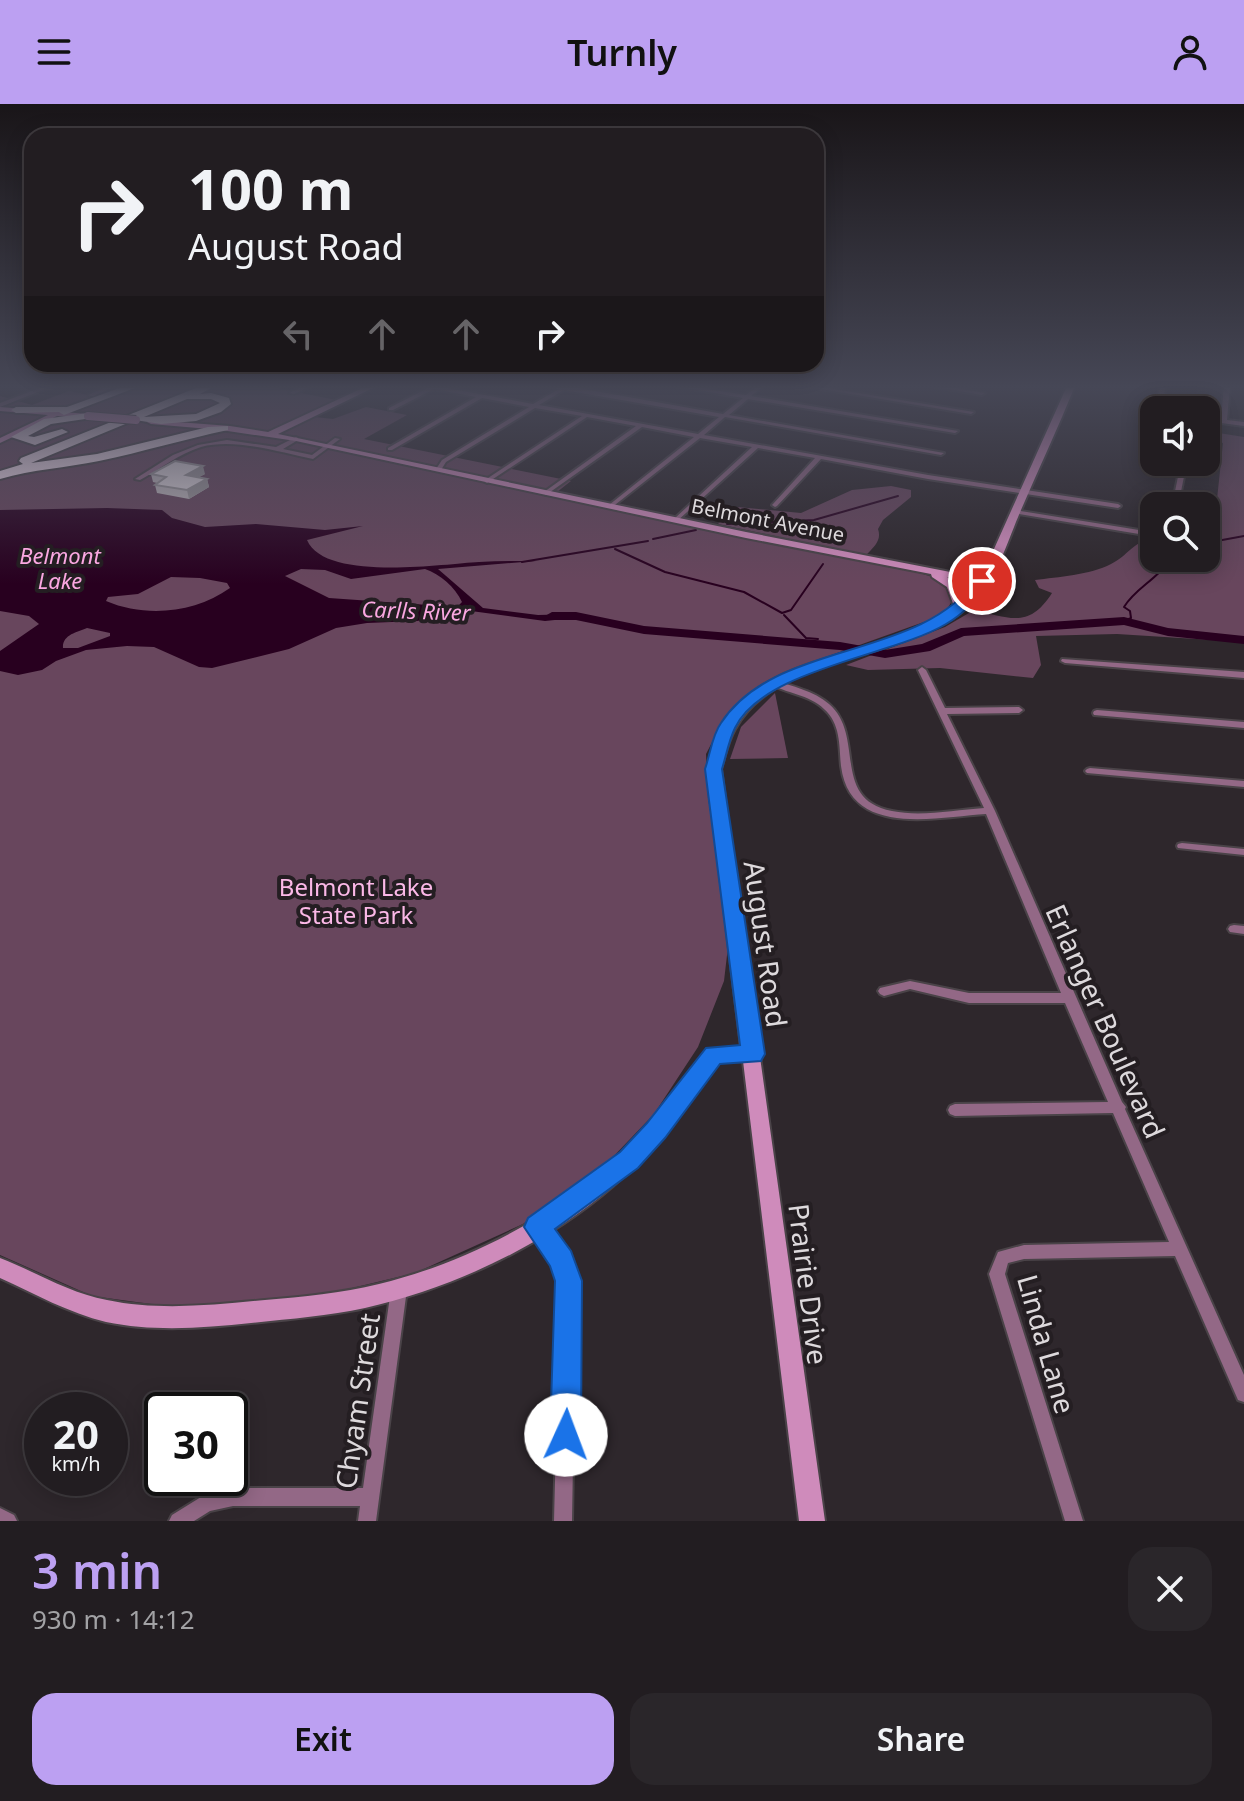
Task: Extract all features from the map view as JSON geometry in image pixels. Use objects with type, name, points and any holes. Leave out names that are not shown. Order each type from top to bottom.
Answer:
[{"type":"highway","points":[[0,463],[22,452]]},
{"type":"highway","points":[[0,474],[54,452]]},
{"type":"highway","points":[[0,474],[26,467],[95,459],[119,452]]},
{"type":"street","points":[[138,479],[186,452]]},
{"type":"street","points":[[287,452],[313,457],[318,452]]},
{"type":"street","name":"Belmont Avenue","points":[[382,452],[442,465]]},
{"type":"street","name":"Belmont Avenue","points":[[400,452],[546,493],[982,581]]},
{"type":"street","points":[[442,465],[462,452]]},
{"type":"street","points":[[490,478],[530,452]]},
{"type":"street","points":[[546,493],[603,452]]},
{"type":"street","points":[[611,506],[678,452]]},
{"type":"street","points":[[676,520],[750,452]]},
{"type":"street","points":[[792,452],[1118,506]]},
{"type":"street","points":[[936,452],[941,453]]},
{"type":"street","points":[[960,608],[982,581],[1042,452]]},
{"type":"street","points":[[775,505],[820,457]]},
{"type":"street","points":[[1015,512],[1140,532]]},
{"type":"street","points":[[917,567],[952,585],[960,608]]},
{"type":"street","name":"August Road","points":[[0,1268],[104,1311],[145,1316],[205,1317],[288,1309],[399,1289],[472,1261],[538,1227],[629,1160],[714,1055],[753,1054],[714,769],[727,725],[747,703],[773,683],[922,630],[960,608]]},
{"type":"street","points":[[1065,661],[1244,675]]},
{"type":"street","name":"Erlanger Boulevard","points":[[922,670],[990,811],[1178,1249],[1244,1394]]},
{"type":"street","points":[[773,683],[819,700],[832,709],[839,721],[849,786],[857,799],[873,809],[890,815],[990,811]]},
{"type":"street","points":[[941,711],[1019,710]]},
{"type":"street","points":[[1097,713],[1244,725]]},
{"type":"street","points":[[1090,771],[1244,784]]},
{"type":"street","points":[[1182,846],[1244,852]]},
{"type":"street","points":[[884,991],[910,985],[969,998],[1069,998]]},
{"type":"street","name":"Prairie Drive","points":[[753,1054],[812,1521]]},
{"type":"street","points":[[955,1110],[1119,1107]]},
{"type":"street","points":[[538,1227],[561,1260],[568,1281],[563,1521]]},
{"type":"street","name":"Linda Lane","points":[[1074,1521],[997,1274],[1003,1257],[1024,1252],[1178,1249]]},
{"type":"street","name":"Chyam Street","points":[[367,1521],[399,1289]]},
{"type":"street","points":[[178,1521],[207,1503],[233,1497],[371,1497]]},
{"type":"street","points":[[0,1517],[8,1521]]},
{"type":"green space","name":"Belmont Lake State Park","points":[[0,452],[429,452],[571,481],[552,496],[916,572],[943,583],[955,596],[946,611],[935,618],[795,668],[759,686],[726,715],[706,754],[708,798],[729,938],[724,981],[698,1047],[654,1114],[611,1159],[523,1224],[415,1273],[310,1298],[173,1307],[92,1296],[0,1255]]},
{"type":"green space","points":[[1222,452],[1244,452],[1244,642],[1117,634],[1036,636],[1041,665],[1033,678],[940,668],[868,670],[846,665],[945,627],[974,610],[1008,618],[1027,616],[1044,604],[1052,593],[1039,588],[1035,580],[1094,571],[1117,561],[1140,543],[1140,572],[1220,572],[1218,492]]},
{"type":"green space","points":[[891,486],[911,490],[911,497],[883,520],[878,529],[878,540],[866,555],[718,524],[737,507],[801,513],[852,490]]},
{"type":"green space","points":[[775,693],[788,758],[730,759],[741,727]]},
{"type":"water","name":"Belmont Lake","points":[[0,510],[162,510],[172,518],[205,527],[256,524],[325,530],[363,526],[307,540],[318,553],[360,566],[386,568],[536,561],[438,569],[483,608],[538,615],[577,614],[574,618],[545,621],[471,611],[417,621],[367,623],[336,628],[289,649],[212,668],[199,667],[154,647],[86,650],[56,661],[42,670],[18,675],[0,671],[0,651],[39,624],[29,616],[0,611]],"holes":[[[301,569],[325,570],[351,579],[425,569],[446,582],[462,602],[457,607],[329,598],[285,576]],[[171,577],[227,583],[230,588],[201,603],[170,610],[137,610],[106,601],[108,597],[138,594]],[[87,628],[110,633],[110,636],[78,648],[63,648],[65,640]]]},
{"type":"building","points":[[175,461],[203,466],[186,475],[207,479],[187,490],[155,485],[166,477],[151,474]]},
{"type":"waterway","points":[[727,524],[814,520],[898,496]]},
{"type":"waterway","points":[[653,539],[696,530]]},
{"type":"waterway","points":[[1220,540],[1244,536]]},
{"type":"waterway","points":[[522,562],[648,541]]},
{"type":"waterway","points":[[615,549],[665,572],[744,592],[782,613],[791,610],[823,564]]},
{"type":"waterway","points":[[1124,621],[1131,618],[1130,611],[1124,607],[1129,600],[1160,572]]},
{"type":"waterway","points":[[784,615],[806,638],[818,639]]},
{"type":"waterway","name":"Carlls River","points":[[552,616],[576,616],[644,630],[840,646],[885,654],[925,648],[961,632],[1124,621],[1168,632],[1244,640]]},
{"type":"route","points":[[566,1435],[568,1281],[561,1260],[538,1227],[629,1160],[714,1055],[753,1054],[714,769],[727,725],[747,703],[773,683],[940,622],[969,601],[982,581]]}]
